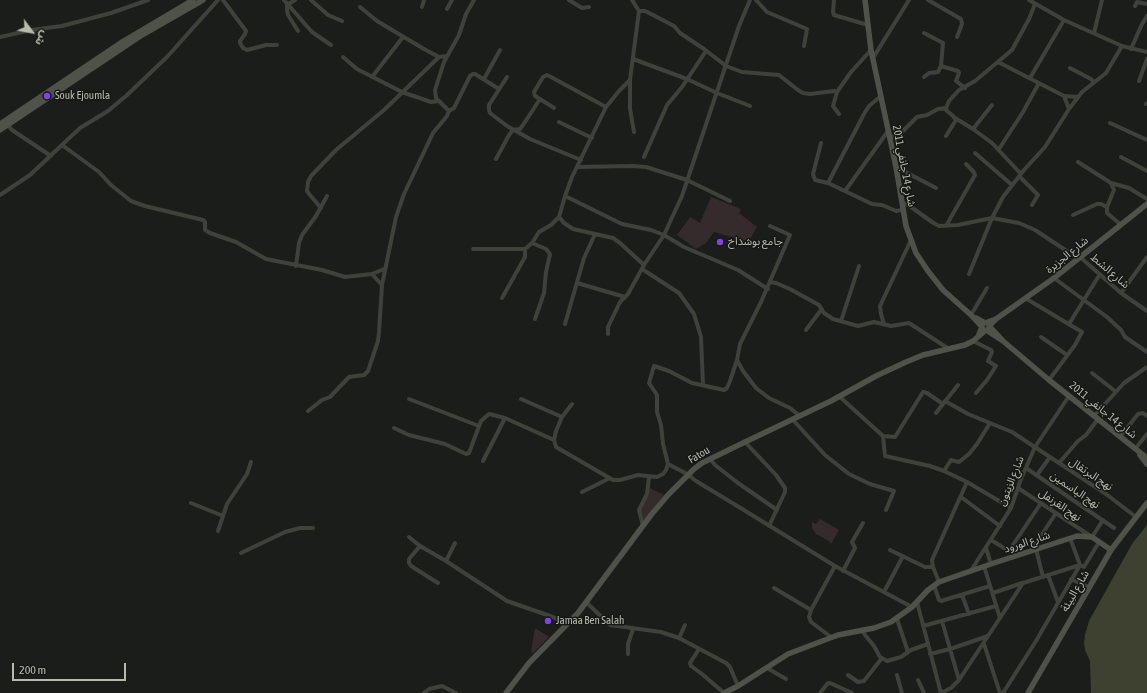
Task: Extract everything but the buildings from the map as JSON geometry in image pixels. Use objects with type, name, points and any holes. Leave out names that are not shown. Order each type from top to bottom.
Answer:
[{"type":"street","points":[[0,37],[18,32],[70,24],[148,0]]},
{"type":"street","points":[[0,130],[4,124],[193,0]]},
{"type":"street","points":[[124,44],[203,0]]},
{"type":"street","points":[[0,195],[30,175],[80,128],[108,111],[156,68],[197,25],[218,0]]},
{"type":"street","points":[[223,0],[246,31],[240,41],[243,48],[248,50],[266,45],[276,45]]},
{"type":"street","points":[[284,0],[312,32],[331,45]]},
{"type":"street","points":[[287,5],[295,0]]},
{"type":"street","points":[[311,0],[328,15],[342,21]]},
{"type":"street","points":[[422,7],[424,0]]},
{"type":"street","points":[[447,9],[452,0]]},
{"type":"street","points":[[449,111],[435,95],[435,90],[447,56],[474,0]]},
{"type":"street","points":[[569,0],[582,8],[589,7]]},
{"type":"street","points":[[632,0],[639,11],[630,80],[630,109],[634,132]]},
{"type":"street","points":[[608,334],[608,327],[620,302],[628,294],[643,267],[664,235],[679,203],[739,26],[750,0]]},
{"type":"street","points":[[756,0],[767,12],[807,29],[804,46]]},
{"type":"street","points":[[834,0],[834,14],[868,25]]},
{"type":"street","name":"شارع 14 جانفي 2011","points":[[865,0],[873,58],[896,167],[902,210],[916,253],[932,277],[947,295],[1049,380],[1147,458]]},
{"type":"street","points":[[873,58],[908,0]]},
{"type":"street","points":[[928,0],[961,20],[962,24],[957,37]]},
{"type":"street","points":[[1028,0],[1064,20],[1122,46],[1147,52]]},
{"type":"street","points":[[1094,33],[1102,0]]},
{"type":"street","points":[[1135,6],[1137,2],[1147,4]]},
{"type":"street","points":[[946,108],[952,96],[959,90],[965,88],[998,62],[1016,45],[1035,4]]},
{"type":"street","points":[[287,5],[288,15],[298,31]]},
{"type":"street","points":[[360,7],[377,22],[424,50],[439,57],[447,56]]},
{"type":"street","points":[[639,11],[644,11],[674,26],[680,33],[726,66],[742,72],[781,76],[804,93],[810,94],[829,91],[837,92]]},
{"type":"street","points":[[1130,49],[1147,16]]},
{"type":"street","points":[[1030,78],[1064,20]]},
{"type":"street","points":[[924,33],[943,43],[941,66],[938,72],[929,73],[924,77]]},
{"type":"street","points":[[372,77],[403,37]]},
{"type":"street","points":[[969,274],[992,218],[1003,197],[1020,175],[1045,148],[1069,109],[1082,92],[1106,73],[1122,46]]},
{"type":"street","points":[[484,79],[500,50]]},
{"type":"street","points":[[839,114],[833,106],[837,92],[852,72],[872,50]]},
{"type":"street","points":[[644,157],[664,109],[680,91],[706,51]]},
{"type":"street","points":[[342,57],[358,69],[402,92],[431,102],[439,101]]},
{"type":"street","points":[[321,208],[307,191],[308,182],[311,176],[336,150],[384,110],[439,57]]},
{"type":"street","points":[[1139,81],[1147,59]]},
{"type":"street","points":[[633,60],[687,79],[750,106]]},
{"type":"street","points":[[998,62],[1064,96],[1078,97]]},
{"type":"street","points":[[941,66],[958,71],[959,74],[956,81],[965,88]]},
{"type":"street","points":[[1070,68],[1094,82]]},
{"type":"street","points":[[308,411],[322,400],[330,396],[349,377],[364,375],[368,370],[378,341],[384,269],[400,204],[433,132],[447,116],[449,111],[454,108],[470,76],[475,74],[499,89]]},
{"type":"street","points":[[554,108],[535,96],[534,92],[543,77],[546,75],[606,107]]},
{"type":"street","points":[[507,77],[489,105],[488,110],[490,113],[513,130],[530,139],[581,160]]},
{"type":"street","points":[[473,249],[525,249],[532,243],[539,232],[559,218],[565,196],[577,167],[606,107],[630,80]]},
{"type":"street","points":[[999,149],[1023,112],[1039,83]]},
{"type":"street","points":[[828,183],[864,114],[869,106],[880,96]]},
{"type":"street","points":[[1064,96],[1069,109]]},
{"type":"street","points":[[496,159],[509,135],[513,130],[520,129],[540,99]]},
{"type":"street","points":[[973,129],[992,105]]},
{"type":"street","points":[[946,108],[955,118],[973,129],[999,149],[1038,195],[1032,205]]},
{"type":"street","points":[[889,138],[900,134],[917,117],[927,115],[938,109],[946,108]]},
{"type":"street","points":[[946,136],[955,123],[955,118]]},
{"type":"street","points":[[559,122],[592,138]]},
{"type":"street","points":[[1110,123],[1147,140]]},
{"type":"street","points":[[4,124],[51,156]]},
{"type":"street","points":[[845,191],[888,131]]},
{"type":"street","points":[[821,143],[813,174],[814,180],[828,183],[872,204],[882,205],[896,211],[902,210]]},
{"type":"street","points":[[62,145],[99,172],[117,190],[131,201],[205,222],[205,230],[236,242],[266,259],[322,270],[344,277],[372,274],[384,269]]},
{"type":"street","points":[[975,153],[1012,185]]},
{"type":"street","points":[[1121,157],[1147,171]]},
{"type":"street","points":[[1078,162],[1111,183],[1129,188],[1147,199]]},
{"type":"street","points":[[946,226],[975,175],[974,171],[966,164]]},
{"type":"street","points":[[577,167],[646,167],[687,180],[730,201]]},
{"type":"street","points":[[896,167],[936,188]]},
{"type":"street","points":[[1111,183],[1114,190],[1107,207],[1107,212],[1120,224]]},
{"type":"street","points":[[296,266],[299,243],[302,235],[321,208],[327,196]]},
{"type":"street","points":[[565,196],[622,224],[652,230],[664,235],[684,247],[738,270],[768,289]]},
{"type":"street","points":[[901,202],[912,207],[936,225],[946,226],[992,218]]},
{"type":"street","points":[[1073,215],[1097,204],[1102,204],[1107,207]]},
{"type":"street","name":"شارع الجزيرة","points":[[985,327],[1054,278],[1147,204]]},
{"type":"street","points":[[559,218],[573,229],[607,236],[616,240],[643,267],[679,293],[694,314],[701,337],[703,385]]},
{"type":"street","name":"شارع الشط","points":[[992,218],[1010,220],[1033,228],[1080,258],[1121,293],[1147,312]]},
{"type":"street","points":[[572,404],[562,417],[554,440],[556,447],[608,478],[620,480],[638,475],[657,477],[663,474],[668,464],[663,444],[661,425],[657,415],[657,395],[649,383],[652,369],[654,366],[669,371],[687,381],[724,390],[727,388],[737,360],[740,344],[768,289],[790,235],[770,226]]},
{"type":"street","points":[[565,324],[584,258],[595,234]]},
{"type":"street","points":[[884,324],[880,306],[911,240]]},
{"type":"street","points":[[532,243],[546,249],[550,254],[546,272],[544,293],[535,319]]},
{"type":"street","points":[[502,298],[525,257],[525,249]]},
{"type":"street","points":[[1121,293],[1147,257]]},
{"type":"street","points":[[841,321],[859,266]]},
{"type":"street","points":[[372,274],[382,285]]},
{"type":"street","points":[[1069,324],[1100,274]]},
{"type":"street","points":[[1054,278],[1107,317],[1121,330],[1125,336],[1147,352]]},
{"type":"street","points":[[770,282],[776,283],[819,305],[821,310],[827,316],[858,326],[874,322],[894,325],[909,322],[949,349]]},
{"type":"street","points":[[577,283],[625,297]]},
{"type":"street","points":[[971,315],[987,288]]},
{"type":"street","points":[[1025,298],[1082,333],[1049,380]]},
{"type":"street","points":[[806,330],[821,310]]},
{"type":"street","name":"Fatou","points":[[506,693],[529,663],[567,625],[643,526],[687,474],[702,463],[840,397],[895,366],[923,355],[961,347],[973,341],[985,327]]},
{"type":"street","points":[[1040,337],[1067,355]]},
{"type":"street","points":[[973,341],[991,350],[992,352],[988,361],[996,366],[976,393]]},
{"type":"street","points":[[737,360],[743,371],[756,388],[769,398],[790,408],[800,416]]},
{"type":"street","points":[[1059,463],[1078,441],[1086,435],[1096,418],[1115,392],[1126,381],[1147,368]]},
{"type":"street","points":[[733,372],[739,370],[743,371]]},
{"type":"street","points":[[1092,373],[1115,392]]},
{"type":"street","points":[[936,413],[958,385]]},
{"type":"street","name":"نهج البرتقال","points":[[883,436],[895,437],[923,392],[927,393],[944,403],[1012,432],[1106,494],[1136,517]]},
{"type":"street","name":"شارع الزيتون","points":[[970,572],[1011,508],[1035,447],[1069,396]]},
{"type":"street","points":[[840,397],[883,436],[885,456],[930,466],[944,471],[967,482],[1011,508]]},
{"type":"street","points":[[521,399],[562,417]]},
{"type":"street","points":[[409,400],[479,426]]},
{"type":"street","points":[[394,428],[409,435],[445,444],[466,454],[469,452],[479,426],[489,414],[505,418],[554,440]]},
{"type":"street","points":[[1120,437],[1138,414],[1147,416]]},
{"type":"street","points":[[483,461],[505,418]]},
{"type":"street","points":[[793,420],[825,455],[849,474],[870,484],[894,491],[886,510]]},
{"type":"street","points":[[944,471],[951,460],[959,462],[968,454],[977,444],[990,423]]},
{"type":"street","points":[[1135,449],[1147,434]]},
{"type":"street","points":[[745,442],[776,475],[785,488],[785,492],[770,526]]},
{"type":"street","name":"شارع 14 جانفي 2011","points":[[1135,449],[1147,464]]},
{"type":"street","points":[[1037,475],[1050,457]]},
{"type":"street","points":[[710,459],[715,465],[738,483],[777,510]]},
{"type":"street","points":[[218,531],[227,504],[247,474],[251,462]]},
{"type":"street","points":[[668,464],[687,474],[696,482],[843,571],[912,607]]},
{"type":"street","name":"نهج الياسمين","points":[[1026,468],[1114,528]]},
{"type":"street","points":[[643,526],[639,510],[647,494],[649,477]]},
{"type":"street","points":[[582,492],[608,478]]},
{"type":"street","points":[[967,482],[932,560],[936,584],[940,601],[990,586]]},
{"type":"street","name":"نهج القرنفل","points":[[1018,488],[1092,537]]},
{"type":"street","points":[[961,498],[1000,526]]},
{"type":"street","points":[[191,503],[223,516]]},
{"type":"street","points":[[991,540],[1009,551],[1041,503]]},
{"type":"street","name":"شارع البيئة","points":[[1028,693],[1088,587],[1111,550],[1147,504]]},
{"type":"street","points":[[1056,513],[1036,541],[1036,550],[1058,602]]},
{"type":"street","points":[[1103,520],[1092,537],[1111,550]]},
{"type":"street","points":[[843,571],[855,548],[852,542],[863,523]]},
{"type":"street","points":[[241,553],[286,532],[300,528],[312,528]]},
{"type":"street","name":"شارع الورود","points":[[970,572],[984,566],[1080,535],[1092,537]]},
{"type":"street","points":[[409,537],[420,546],[507,600],[524,608],[552,617],[567,625]]},
{"type":"street","points":[[1070,538],[1080,565]]},
{"type":"street","points":[[992,593],[1080,565],[1084,567],[1099,542]]},
{"type":"street","points":[[446,561],[455,543]]},
{"type":"street","points":[[420,546],[409,559],[409,563],[411,566],[438,583]]},
{"type":"street","points":[[986,548],[991,564]]},
{"type":"street","points":[[890,550],[925,567],[933,567]]},
{"type":"street","points":[[884,592],[903,556]]},
{"type":"street","points":[[1003,693],[1080,565]]},
{"type":"street","points":[[831,637],[809,620],[809,617],[811,610],[835,566]]},
{"type":"street","points":[[984,566],[1000,618]]},
{"type":"street","points":[[699,649],[690,663],[691,666],[724,693],[738,686],[788,654],[831,637],[884,625],[897,619],[936,584],[970,572]]},
{"type":"street","points":[[1071,579],[1088,587]]},
{"type":"street","points":[[917,602],[941,693],[950,688],[959,680],[1023,583]]},
{"type":"street","points":[[774,588],[811,610]]},
{"type":"street","points":[[962,594],[969,614]]},
{"type":"street","points":[[586,602],[610,625],[661,632],[679,638],[726,663],[730,667],[738,686]]},
{"type":"street","points":[[923,626],[996,606]]},
{"type":"street","points":[[897,619],[908,652]]},
{"type":"street","points":[[942,621],[959,680]]},
{"type":"street","points":[[679,638],[684,625]]},
{"type":"street","points":[[628,654],[628,644],[633,628]]},
{"type":"street","points":[[862,630],[882,658],[887,661],[904,656],[908,652],[928,644]]},
{"type":"street","points":[[930,654],[988,636]]},
{"type":"street","points":[[984,644],[1000,693]]},
{"type":"street","points":[[848,675],[858,682],[864,681],[882,658]]},
{"type":"street","points":[[767,668],[786,679]]},
{"type":"street","points":[[897,675],[902,693]]},
{"type":"street","points":[[918,680],[924,693]]},
{"type":"street","points":[[820,693],[828,683],[852,693]]},
{"type":"street","points":[[424,693],[429,689],[442,686],[456,693]]},
{"type":"shaded area","points":[[711,197],[741,209],[739,213],[757,227],[746,246],[731,236],[714,232],[706,243],[696,249],[677,235],[690,217],[700,223]]},
{"type":"shaded area","points":[[650,488],[664,495],[643,521],[639,511]]},
{"type":"shaded area","points":[[820,519],[839,530],[831,544],[829,541],[816,534],[812,528],[812,523],[813,522],[816,524]]},
{"type":"shaded area","points":[[1147,525],[1147,693],[1091,693],[1090,661],[1085,650],[1084,643],[1089,621],[1132,544]]},
{"type":"shaded area","points":[[535,628],[549,637],[533,653],[531,651]]},
{"type":"place","name":"Souk Ejoumla","points":[[47,96]]},
{"type":"place","name":"جامع بوشذاخ","points":[[720,242]]},
{"type":"place","name":"Jamaa Ben Salah","points":[[548,621]]}]
